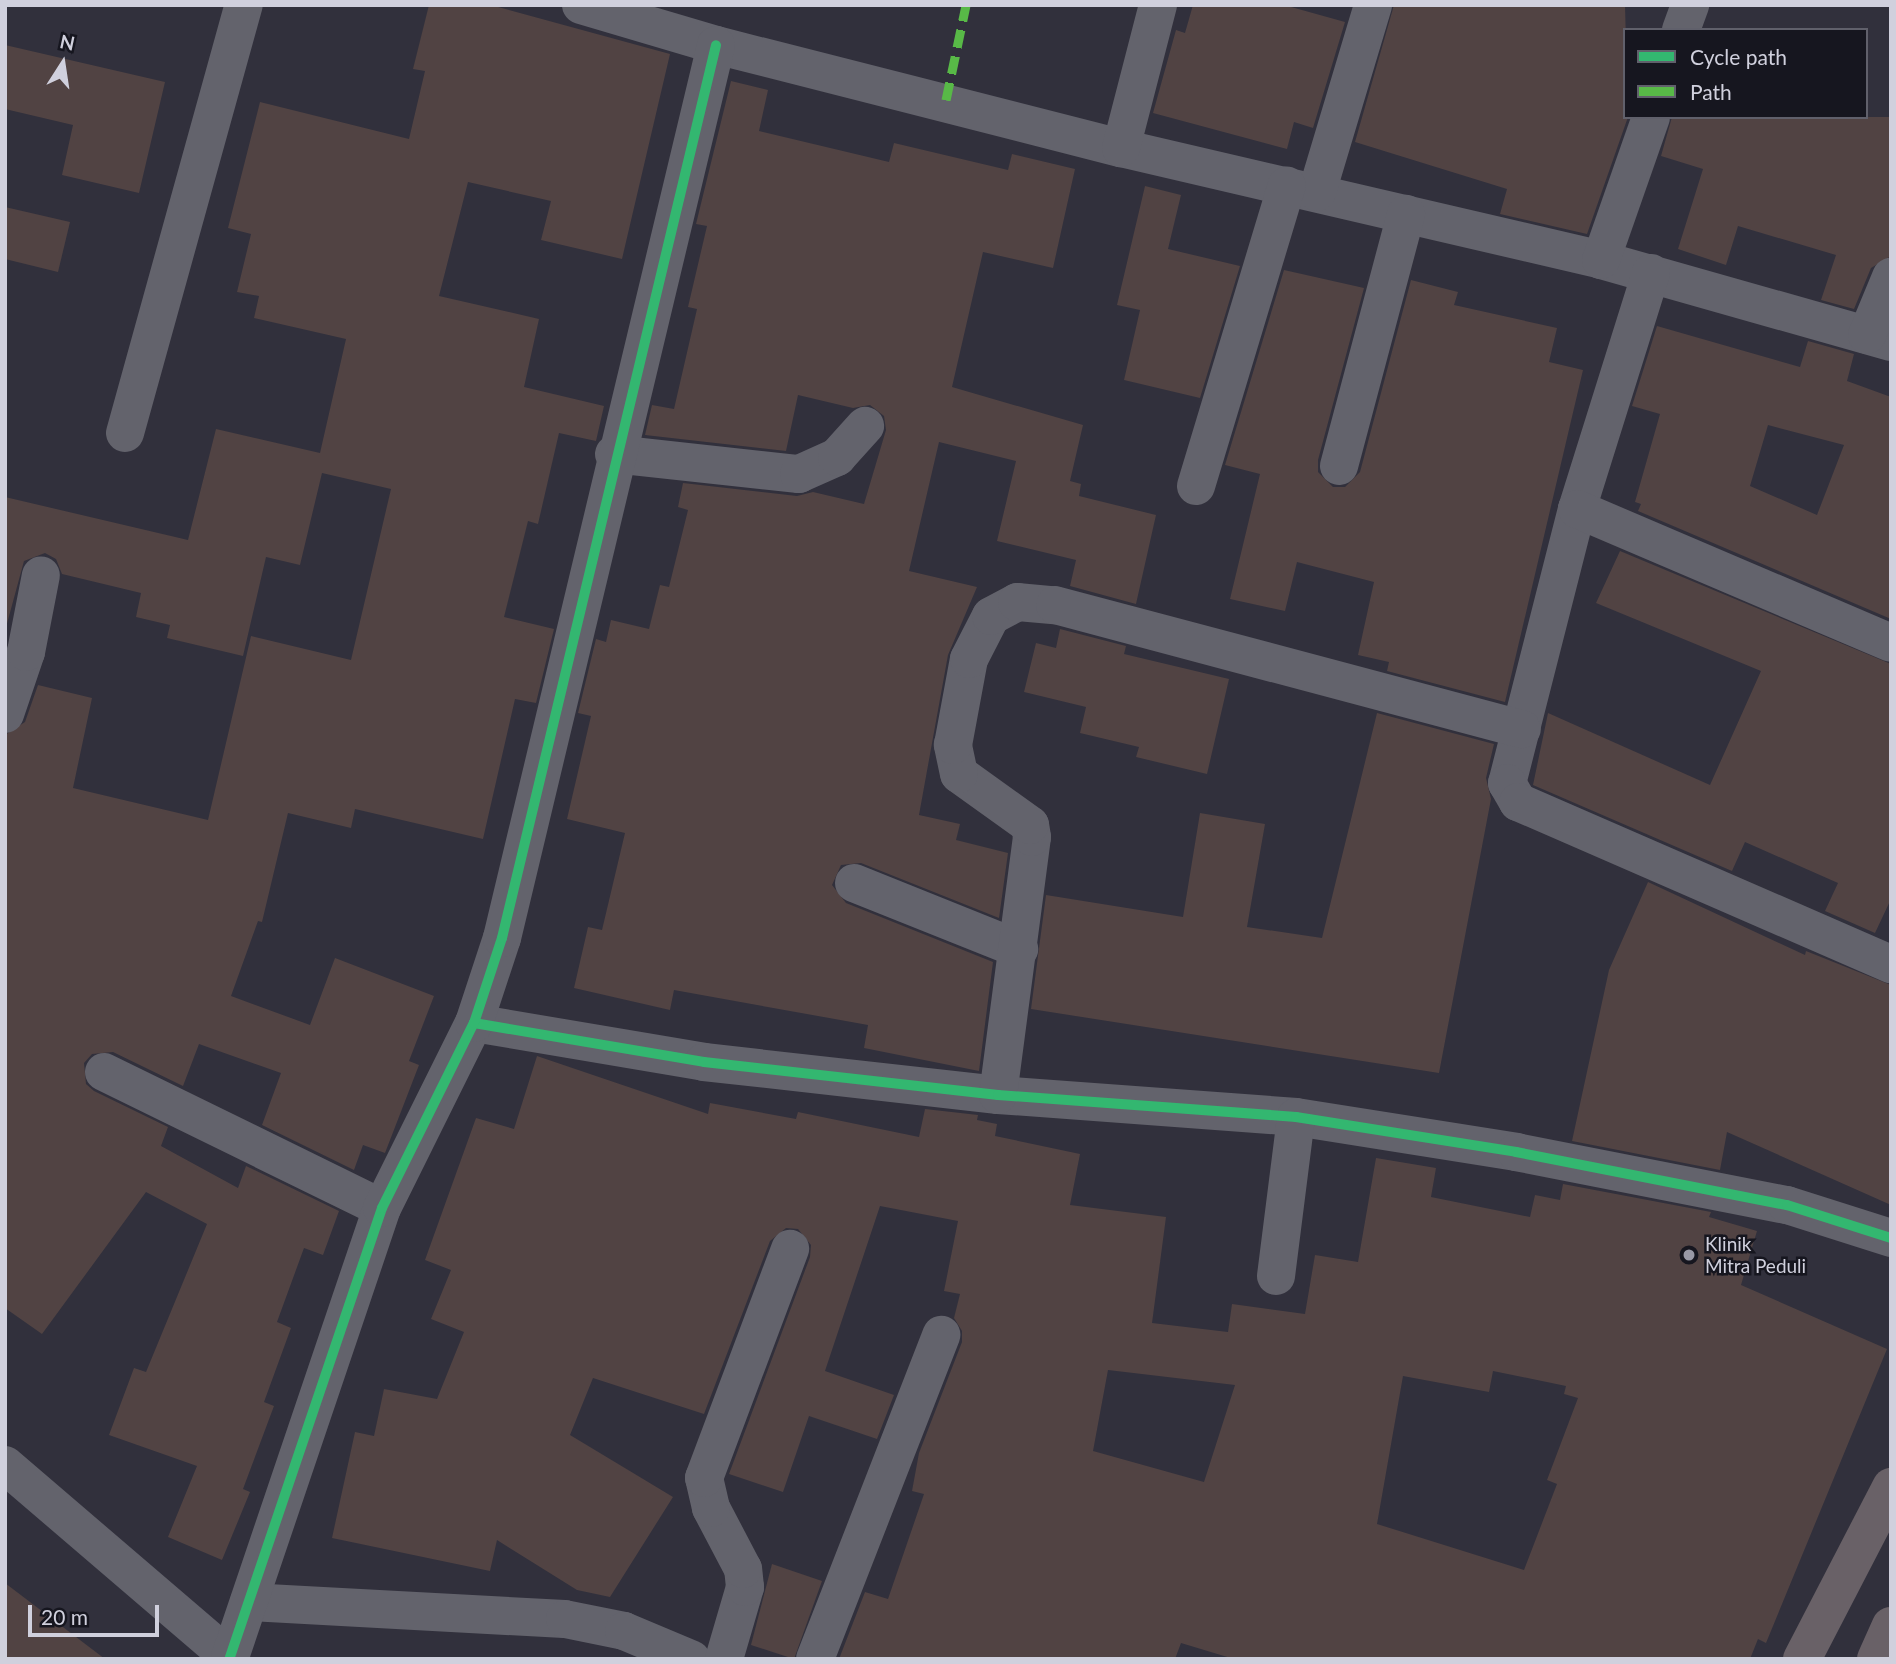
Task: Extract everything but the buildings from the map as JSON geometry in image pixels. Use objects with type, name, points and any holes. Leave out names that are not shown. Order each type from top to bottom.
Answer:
[{"type":"main road","points":[[1802,1659],[1891,1487]]},
{"type":"main road","points":[[1876,1659],[1891,1626]]},
{"type":"street","points":[[125,433],[244,5]]},
{"type":"street","points":[[581,5],[716,46],[1121,148],[1601,260],[1879,338],[1891,277]]},
{"type":"street","points":[[1121,148],[1158,5]]},
{"type":"street","points":[[1196,486],[1302,189],[1373,5]]},
{"type":"street","points":[[1682,28],[1690,5]]},
{"type":"street","points":[[5,1465],[230,1658],[382,1208],[474,1024],[502,938],[614,454],[716,46]]},
{"type":"street","points":[[1601,260],[1650,119]]},
{"type":"street","points":[[1339,466],[1406,214]]},
{"type":"street","points":[[1651,273],[1577,509],[1507,783],[1518,802],[1891,964]]},
{"type":"street","points":[[614,454],[799,474],[836,457],[865,426]]},
{"type":"street","points":[[1577,509],[1891,643]]},
{"type":"street","points":[[5,714],[26,652],[41,575]]},
{"type":"street","points":[[998,1095],[1019,949],[1030,825],[959,774],[953,745],[969,659],[991,617],[1017,602],[1055,605],[1522,729]]},
{"type":"street","points":[[854,883],[1019,949]]},
{"type":"street","points":[[474,1024],[704,1062],[998,1095],[1296,1117],[1516,1152],[1787,1205],[1891,1238]]},
{"type":"street","points":[[104,1072],[382,1208]]},
{"type":"street","points":[[1276,1276],[1296,1117]]},
{"type":"street","points":[[724,1659],[745,1587],[743,1569],[711,1508],[704,1479],[790,1249]]},
{"type":"street","points":[[815,1659],[941,1335]]},
{"type":"street","points":[[249,1602],[565,1619],[624,1631],[691,1659]]},
{"type":"marked path","points":[[946,100],[966,5]]},
{"type":"cycle path","points":[[230,1657],[382,1208],[474,1023],[502,938],[716,45]]},
{"type":"cycle path","points":[[474,1023],[704,1062],[998,1095],[1296,1117],[1516,1152],[1787,1205],[1891,1238]]},
{"type":"place","name":"Klinik Mitra Peduli","points":[[1689,1255]]}]
